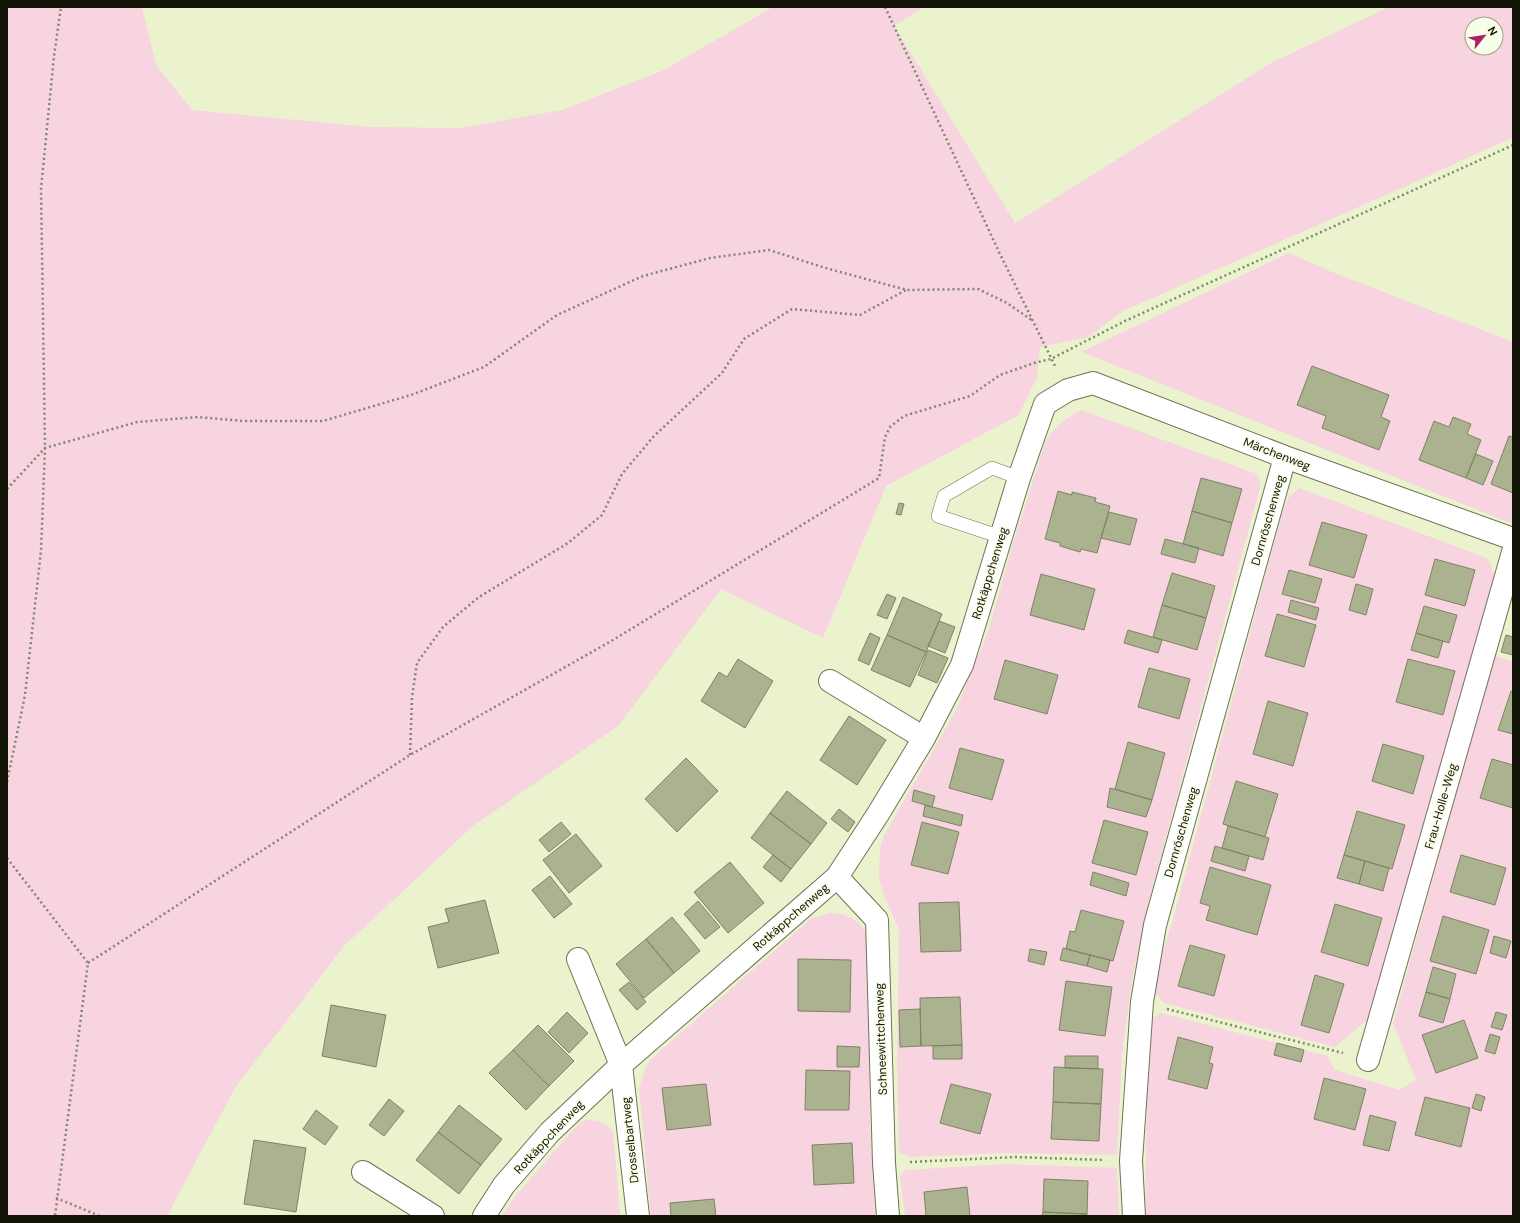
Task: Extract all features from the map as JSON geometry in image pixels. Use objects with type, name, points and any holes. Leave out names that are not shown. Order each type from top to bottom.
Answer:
[{"type":"street","name":"Märchenweg","points":[[1045,404],[1068,390],[1093,383],[1285,457],[1513,539]]},
{"type":"street","name":"Rotkäppchenweg","points":[[484,1216],[504,1185],[550,1132],[621,1065],[837,877],[878,814],[924,738],[962,665],[1019,478],[1045,404]]},
{"type":"street","name":"Dornröschenweg","points":[[1134,1216],[1131,1161],[1142,1002],[1155,924],[1285,457]]},
{"type":"street","name":"Frau-Holle-Weg","points":[[1368,1060],[1513,552]]},
{"type":"street","points":[[830,681],[924,738]]},
{"type":"street","name":"Schneewittchenweg","points":[[837,877],[877,920],[884,1163],[888,1216]]},
{"type":"street","points":[[578,959],[621,1065]]},
{"type":"street","name":"Drosselbartweg","points":[[621,1065],[638,1216]]},
{"type":"street","points":[[363,1172],[434,1216]]},
{"type":"lane","points":[[1001,536],[938,516],[944,496],[992,468],[1019,478]]},
{"type":"path","points":[[7,782],[26,688],[41,551],[45,448],[41,189],[60,7]]},
{"type":"path","points":[[885,7],[999,252],[1051,360],[1068,390]]},
{"type":"path","points":[[88,963],[410,755],[613,640],[879,478],[885,437],[890,427],[904,416],[970,396],[1000,375],[1034,363],[1051,360],[1124,321],[1513,145]]},
{"type":"path","points":[[7,489],[45,448],[137,422],[198,417],[243,421],[322,420],[412,395],[484,367],[557,315],[643,276],[710,258],[768,250],[829,269],[907,290],[978,289],[1007,302],[1033,321]]},
{"type":"path","points":[[410,755],[412,697],[417,663],[443,627],[479,597],[568,544],[602,515],[622,474],[654,436],[722,373],[744,339],[792,309],[860,315],[907,290]]},
{"type":"path","points":[[7,858],[88,963],[56,1198],[55,1216]]},
{"type":"path","points":[[1142,1002],[1368,1060]]},
{"type":"path","points":[[884,1163],[1016,1157],[1131,1161]]},
{"type":"path","points":[[56,1198],[100,1216]]},
{"type":"shaded area","points":[[7,7],[142,7],[156,65],[192,110],[371,127],[460,128],[562,110],[662,71],[773,7],[924,7],[894,26],[1015,223],[1273,62],[1389,7],[1513,7],[1513,137],[1413,183],[1123,311],[1089,337],[1040,347],[1037,377],[1019,415],[886,486],[823,638],[721,589],[618,726],[473,826],[344,946],[235,1088],[167,1216],[7,1216]]},
{"type":"shaded area","points":[[1289,253],[1332,272],[1513,342],[1513,524],[1081,352]]},
{"type":"shaded area","points":[[1081,410],[1257,474],[1261,484],[1149,901],[1132,980],[1122,1055],[1117,1155],[1007,1153],[910,1157],[899,1152],[897,1067],[899,930],[883,893],[879,877],[880,849],[883,837],[955,712],[988,632],[1013,543],[1046,440],[1054,430],[1070,416]]},
{"type":"shaded area","points":[[1299,488],[1487,558],[1494,576],[1372,1016],[1335,1047],[1164,1003],[1154,991],[1160,960],[1172,923],[1284,507],[1289,497]]},
{"type":"shaded area","points":[[1494,656],[1513,661],[1513,1216],[1145,1216],[1147,1095],[1152,1019],[1161,1013],[1327,1056],[1335,1070],[1399,1090],[1416,1080],[1393,1023]]},
{"type":"shaded area","points":[[830,913],[843,914],[858,922],[869,937],[870,1125],[875,1216],[651,1216],[639,1089],[645,1068],[659,1052],[812,918]]},
{"type":"shaded area","points":[[587,1120],[602,1122],[613,1131],[620,1216],[502,1216],[516,1195],[573,1130],[580,1123]]},
{"type":"shaded area","points":[[1005,1164],[1117,1168],[1119,1216],[905,1216],[900,1176],[906,1170]]},
{"type":"building","points":[[1312,366],[1389,395],[1381,417],[1390,421],[1379,450],[1322,428],[1326,416],[1297,405]]},
{"type":"building","points":[[1453,417],[1471,424],[1467,434],[1481,440],[1466,478],[1419,460],[1434,421],[1449,427]]},
{"type":"building","points":[[1509,436],[1513,437],[1513,493],[1491,484]]},
{"type":"building","points":[[1476,454],[1493,461],[1483,485],[1466,478]]},
{"type":"building","points":[[1201,478],[1242,489],[1232,523],[1192,511]]},
{"type":"building","points":[[1058,491],[1072,495],[1072,492],[1096,498],[1095,502],[1110,506],[1097,553],[1081,549],[1080,552],[1060,546],[1060,543],[1045,539]]},
{"type":"building","points":[[899,503],[904,504],[901,515],[896,514]]},
{"type":"building","points":[[1192,511],[1232,523],[1223,556],[1183,544]]},
{"type":"building","points":[[1109,512],[1137,519],[1130,545],[1101,538]]},
{"type":"building","points":[[1322,522],[1367,535],[1354,578],[1309,565]]},
{"type":"building","points":[[1165,539],[1199,548],[1195,563],[1161,554]]},
{"type":"building","points":[[1435,559],[1475,570],[1465,606],[1425,595]]},
{"type":"building","points":[[1289,570],[1322,579],[1315,603],[1282,594]]},
{"type":"building","points":[[1172,573],[1215,586],[1206,618],[1162,605]]},
{"type":"building","points":[[1041,574],[1095,589],[1084,630],[1030,615]]},
{"type":"building","points":[[1356,584],[1373,589],[1366,615],[1349,610]]},
{"type":"building","points":[[887,594],[896,598],[887,619],[877,615]]},
{"type":"building","points":[[903,597],[942,614],[926,652],[887,635]]},
{"type":"building","points":[[1291,600],[1319,608],[1316,620],[1288,612]]},
{"type":"building","points":[[1162,605],[1206,618],[1197,650],[1153,637]]},
{"type":"building","points":[[1424,606],[1457,615],[1449,643],[1416,633]]},
{"type":"building","points":[[1277,614],[1316,625],[1304,667],[1265,656]]},
{"type":"building","points":[[939,621],[955,627],[945,653],[928,646]]},
{"type":"building","points":[[1128,630],[1162,640],[1158,653],[1124,643]]},
{"type":"building","points":[[870,633],[880,638],[869,665],[858,660]]},
{"type":"building","points":[[1416,633],[1443,641],[1438,658],[1411,650]]},
{"type":"building","points":[[887,635],[926,652],[910,687],[871,670]]},
{"type":"building","points":[[1506,635],[1513,637],[1513,655],[1501,652]]},
{"type":"building","points":[[928,650],[948,658],[937,683],[918,675]]},
{"type":"building","points":[[738,659],[773,681],[745,728],[701,701],[719,672],[727,677]]},
{"type":"building","points":[[1408,659],[1455,671],[1443,715],[1396,702]]},
{"type":"building","points":[[1005,660],[1058,675],[1047,714],[994,699]]},
{"type":"building","points":[[1149,668],[1190,679],[1179,719],[1138,707]]},
{"type":"building","points":[[1511,691],[1513,692],[1513,734],[1498,730]]},
{"type":"building","points":[[1268,701],[1308,713],[1293,766],[1253,754]]},
{"type":"building","points":[[849,716],[886,740],[857,785],[820,760]]},
{"type":"building","points":[[1128,742],[1165,753],[1152,800],[1115,789]]},
{"type":"building","points":[[1383,744],[1424,756],[1413,794],[1372,781]]},
{"type":"building","points":[[960,748],[1004,760],[992,800],[949,788]]},
{"type":"building","points":[[686,758],[718,791],[677,832],[645,799]]},
{"type":"building","points":[[1492,759],[1513,765],[1513,808],[1480,798]]},
{"type":"building","points":[[1236,781],[1278,794],[1265,837],[1223,824]]},
{"type":"building","points":[[1110,788],[1152,800],[1146,817],[1107,807]]},
{"type":"building","points":[[914,790],[935,796],[932,807],[912,801]]},
{"type":"building","points":[[787,791],[827,823],[811,844],[770,813]]},
{"type":"building","points":[[925,805],[963,815],[961,826],[923,816]]},
{"type":"building","points":[[839,809],[855,822],[848,832],[831,819]]},
{"type":"building","points":[[1357,811],[1405,825],[1392,869],[1344,855]]},
{"type":"building","points":[[770,813],[811,844],[791,869],[751,838]]},
{"type":"building","points":[[1104,820],[1148,832],[1136,875],[1092,863]]},
{"type":"building","points":[[561,822],[571,834],[549,852],[539,840]]},
{"type":"building","points":[[922,822],[959,832],[948,874],[911,865]]},
{"type":"building","points":[[1228,826],[1269,838],[1263,860],[1222,848]]},
{"type":"building","points":[[576,834],[602,866],[569,893],[543,860]]},
{"type":"building","points":[[1215,846],[1249,856],[1245,871],[1211,861]]},
{"type":"building","points":[[773,855],[791,869],[781,882],[763,867]]},
{"type":"building","points":[[1344,855],[1365,861],[1359,884],[1337,878]]},
{"type":"building","points":[[1461,855],[1506,868],[1495,905],[1450,892]]},
{"type":"building","points":[[1365,861],[1389,868],[1383,891],[1359,884]]},
{"type":"building","points":[[730,862],[764,903],[728,933],[694,892]]},
{"type":"building","points":[[1210,867],[1271,885],[1257,935],[1206,920],[1210,906],[1200,903]]},
{"type":"building","points":[[1093,872],[1129,883],[1126,896],[1090,885]]},
{"type":"building","points":[[550,876],[572,904],[554,918],[532,890]]},
{"type":"building","points":[[485,900],[499,953],[438,968],[428,927],[449,922],[445,909]]},
{"type":"building","points":[[698,901],[720,927],[705,939],[684,914]]},
{"type":"building","points":[[959,902],[961,951],[921,952],[919,903]]},
{"type":"building","points":[[1335,904],[1382,918],[1368,966],[1321,952]]},
{"type":"building","points":[[1081,910],[1124,921],[1113,961],[1066,949],[1070,931],[1075,932]]},
{"type":"building","points":[[1443,916],[1489,930],[1476,974],[1430,961]]},
{"type":"building","points":[[672,917],[700,951],[674,973],[646,939]]},
{"type":"building","points":[[1494,936],[1511,941],[1506,958],[1490,953]]},
{"type":"building","points":[[646,939],[674,973],[644,998],[616,964]]},
{"type":"building","points":[[1190,945],[1225,955],[1214,996],[1178,986]]},
{"type":"building","points":[[1063,948],[1090,955],[1087,966],[1060,960]]},
{"type":"building","points":[[1030,949],[1047,952],[1044,965],[1028,961]]},
{"type":"building","points":[[1090,955],[1110,960],[1107,972],[1087,966]]},
{"type":"building","points":[[798,959],[851,960],[850,1012],[798,1011]]},
{"type":"building","points":[[1433,967],[1456,974],[1450,999],[1426,992]]},
{"type":"building","points":[[1315,975],[1344,984],[1329,1033],[1301,1025]]},
{"type":"building","points":[[1066,981],[1112,987],[1105,1036],[1059,1030]]},
{"type":"building","points":[[629,982],[646,1002],[637,1010],[619,990]]},
{"type":"building","points":[[1426,992],[1450,999],[1443,1023],[1419,1016]]},
{"type":"building","points":[[960,997],[962,1045],[921,1046],[920,998]]},
{"type":"building","points":[[331,1005],[386,1015],[376,1067],[322,1056]]},
{"type":"building","points":[[920,1009],[921,1046],[900,1047],[899,1010]]},
{"type":"building","points":[[567,1012],[588,1033],[569,1053],[548,1032]]},
{"type":"building","points":[[1496,1012],[1507,1015],[1502,1030],[1491,1027]]},
{"type":"building","points":[[1464,1020],[1478,1058],[1436,1073],[1422,1035]]},
{"type":"building","points":[[538,1025],[574,1061],[549,1086],[513,1050]]},
{"type":"building","points":[[1490,1034],[1500,1037],[1495,1054],[1485,1051]]},
{"type":"building","points":[[1178,1037],[1213,1047],[1209,1063],[1213,1064],[1207,1089],[1168,1079]]},
{"type":"building","points":[[1277,1043],[1304,1050],[1301,1062],[1274,1055]]},
{"type":"building","points":[[962,1045],[962,1059],[933,1059],[933,1046]]},
{"type":"building","points":[[837,1046],[860,1047],[859,1067],[837,1067]]},
{"type":"building","points":[[513,1050],[549,1086],[526,1110],[489,1073]]},
{"type":"building","points":[[1065,1056],[1098,1056],[1098,1069],[1065,1068]]},
{"type":"building","points":[[1054,1067],[1103,1069],[1101,1104],[1053,1102]]},
{"type":"building","points":[[806,1070],[850,1071],[849,1110],[805,1110]]},
{"type":"building","points":[[1324,1078],[1366,1089],[1355,1130],[1314,1119]]},
{"type":"building","points":[[706,1084],[711,1125],[667,1130],[662,1088]]},
{"type":"building","points":[[951,1084],[991,1094],[980,1134],[940,1123]]},
{"type":"building","points":[[1476,1094],[1485,1097],[1481,1111],[1472,1108]]},
{"type":"building","points":[[1425,1097],[1470,1108],[1461,1147],[1415,1135]]},
{"type":"building","points":[[389,1099],[404,1111],[384,1136],[369,1125]]},
{"type":"building","points":[[1053,1102],[1101,1104],[1099,1141],[1051,1139]]},
{"type":"building","points":[[459,1105],[502,1139],[481,1165],[438,1132]]},
{"type":"building","points":[[316,1110],[338,1127],[325,1145],[303,1129]]},
{"type":"building","points":[[1370,1115],[1396,1122],[1389,1151],[1363,1145]]},
{"type":"building","points":[[438,1132],[481,1165],[459,1194],[416,1160]]},
{"type":"building","points":[[254,1140],[306,1148],[296,1212],[244,1204]]},
{"type":"building","points":[[852,1143],[854,1183],[814,1185],[812,1145]]},
{"type":"building","points":[[1044,1179],[1088,1181],[1087,1214],[1043,1212]]},
{"type":"building","points":[[967,1187],[970,1216],[926,1216],[924,1192]]},
{"type":"building","points":[[714,1199],[716,1216],[671,1216],[670,1203]]},
{"type":"building","points":[[1043,1212],[1087,1214],[1087,1216],[1042,1216]]}]
